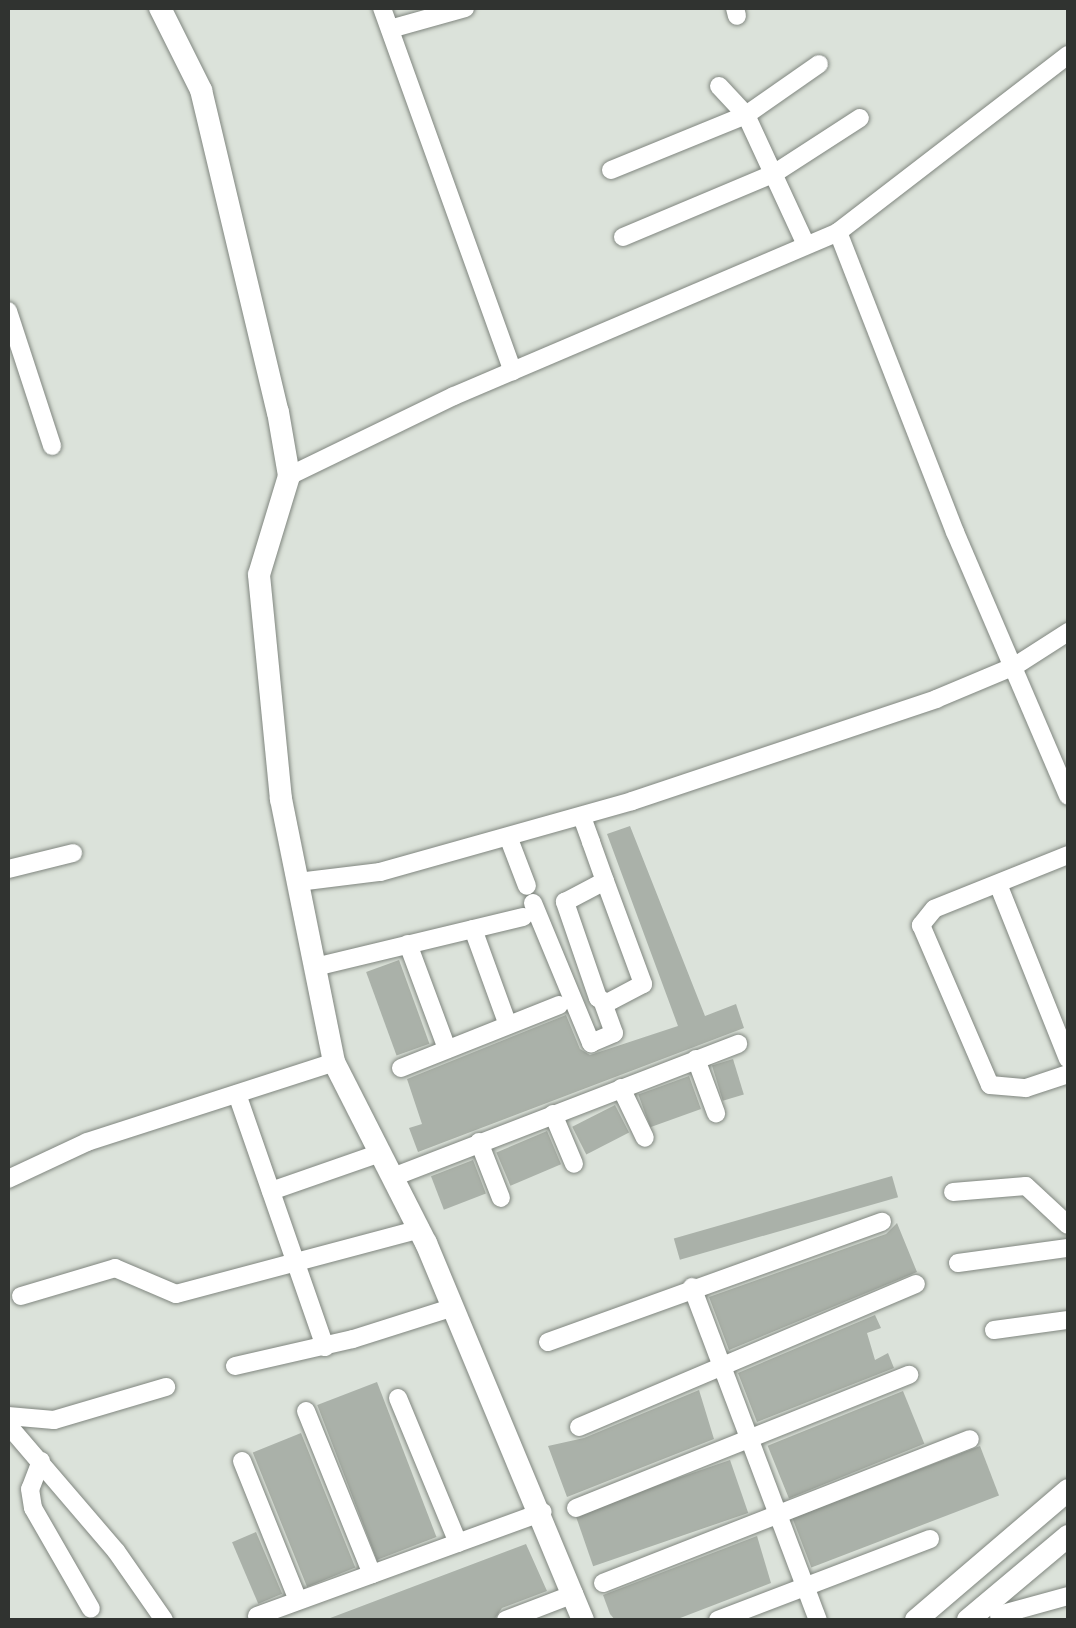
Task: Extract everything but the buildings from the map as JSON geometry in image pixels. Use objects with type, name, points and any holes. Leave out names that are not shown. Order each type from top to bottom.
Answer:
[{"type":"street","points":[[160,8],[188,57],[213,132],[289,476],[259,575],[281,799],[334,1062],[420,1230],[543,1512],[584,1620]]},
{"type":"street","points":[[382,8],[512,371]]},
{"type":"street","points":[[390,29],[465,8]]},
{"type":"street","points":[[289,476],[512,371],[838,232],[1068,56]]},
{"type":"street","points":[[611,170],[746,115],[819,64]]},
{"type":"street","points":[[720,86],[746,115],[806,245]]},
{"type":"street","points":[[624,237],[775,173],[860,118]]},
{"type":"street","points":[[838,232],[1068,796]]},
{"type":"street","points":[[8,311],[52,446]]},
{"type":"street","points":[[298,882],[380,872],[509,840],[582,817],[1015,666],[1065,638]]},
{"type":"street","points":[[582,817],[643,984],[603,1002]]},
{"type":"street","points":[[509,840],[528,902],[591,1042],[614,1033],[565,902],[606,881]]},
{"type":"street","points":[[8,869],[73,853]]},
{"type":"street","points":[[1068,856],[925,915],[923,934],[990,1085],[1026,1088],[1068,1074]]},
{"type":"street","points":[[998,884],[1068,1059]]},
{"type":"street","points":[[315,967],[473,929],[528,902]]},
{"type":"street","points":[[473,929],[508,1025]]},
{"type":"street","points":[[408,944],[447,1049]]},
{"type":"street","points":[[401,1068],[559,1004]]},
{"type":"street","points":[[393,1177],[738,1044]]},
{"type":"street","points":[[696,1060],[716,1112]]},
{"type":"street","points":[[8,1179],[87,1142],[334,1062]]},
{"type":"street","points":[[622,1088],[644,1138]]},
{"type":"street","points":[[237,1094],[325,1347]]},
{"type":"street","points":[[553,1114],[574,1164]]},
{"type":"street","points":[[479,1142],[501,1198]]},
{"type":"street","points":[[271,1191],[380,1153]]},
{"type":"street","points":[[953,1192],[1026,1186],[1068,1224]]},
{"type":"street","points":[[548,1342],[692,1287],[882,1222]]},
{"type":"street","points":[[21,1296],[108,1269],[167,1294],[297,1267],[420,1230]]},
{"type":"street","points":[[958,1264],[1068,1248]]},
{"type":"street","points":[[580,1427],[916,1284]]},
{"type":"street","points":[[692,1287],[818,1620]]},
{"type":"street","points":[[235,1366],[325,1347],[454,1306]]},
{"type":"street","points":[[994,1330],[1068,1320]]},
{"type":"street","points":[[576,1508],[909,1375]]},
{"type":"street","points":[[8,1416],[54,1420],[166,1387]]},
{"type":"street","points":[[398,1398],[458,1543]]},
{"type":"street","points":[[306,1411],[372,1574]]},
{"type":"street","points":[[8,1426],[41,1461],[164,1620]]},
{"type":"street","points":[[603,1584],[777,1512],[970,1439]]},
{"type":"street","points":[[41,1461],[30,1489],[33,1508],[91,1609]]},
{"type":"street","points":[[242,1461],[298,1600]]},
{"type":"street","points":[[916,1620],[1068,1490]]},
{"type":"street","points":[[257,1616],[543,1512]]},
{"type":"street","points":[[968,1620],[1068,1536]]},
{"type":"street","points":[[718,1620],[930,1540]]},
{"type":"street","points":[[506,1620],[574,1594]]},
{"type":"street","points":[[998,1615],[1068,1596]]}]
